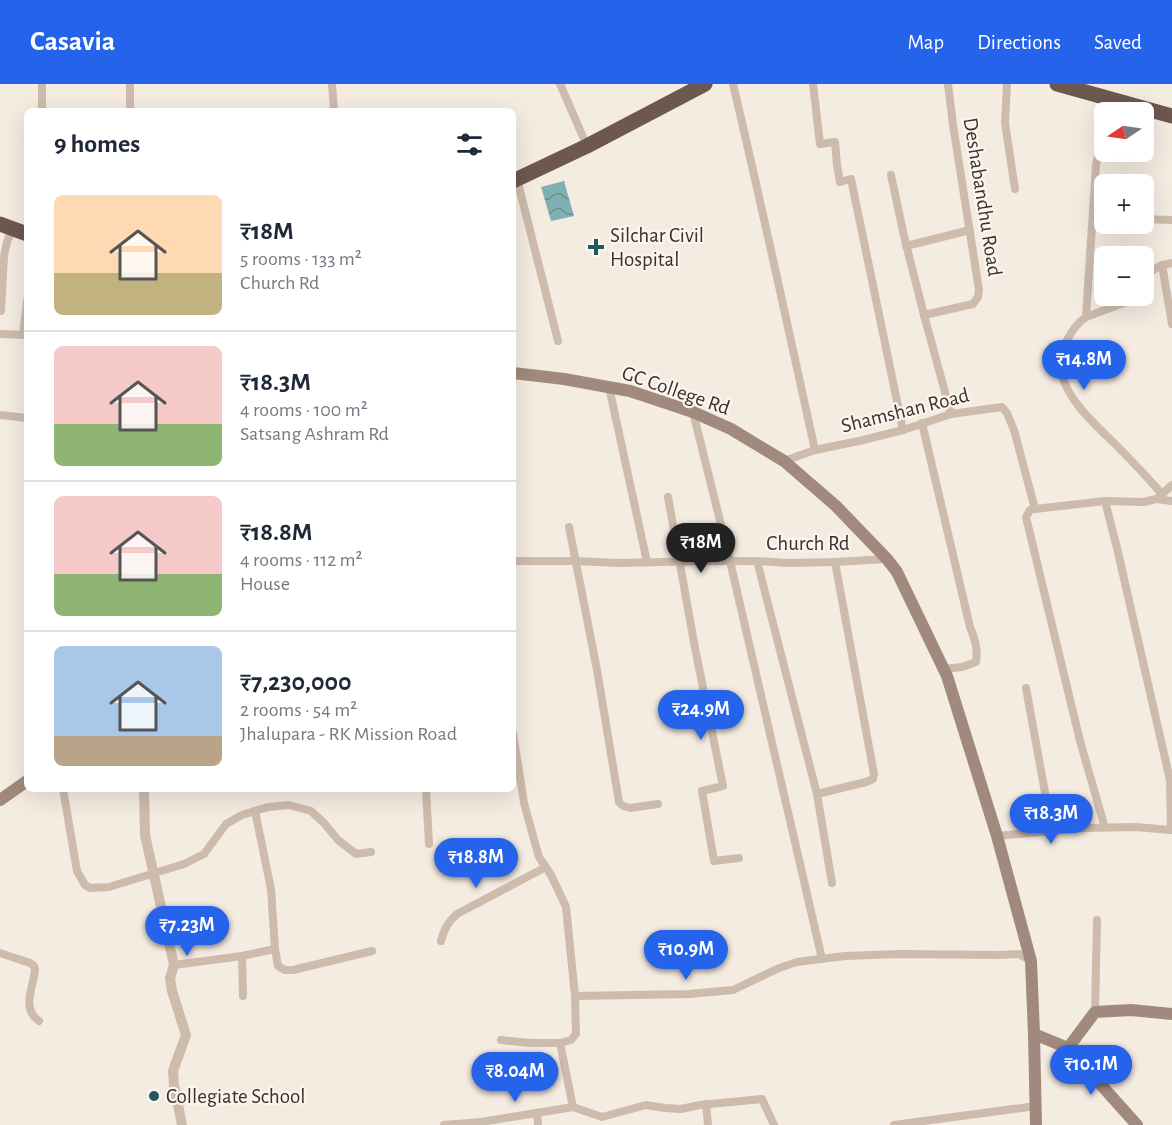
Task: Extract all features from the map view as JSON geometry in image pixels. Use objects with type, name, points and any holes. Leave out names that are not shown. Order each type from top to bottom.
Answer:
[{"type":"highway","points":[[516,180],[587,146],[705,84]]},
{"type":"highway","points":[[1058,84],[1100,102]]},
{"type":"highway","points":[[1154,113],[1172,116]]},
{"type":"main road","name":"GC College Rd","points":[[516,373],[630,391],[693,412],[731,429],[784,461],[836,506],[897,572],[944,669],[997,836],[1031,961],[1036,1125]]},
{"type":"main road","points":[[0,800],[24,783]]},
{"type":"main road","points":[[1068,1048],[1095,1012],[1131,1010],[1172,1014]]},
{"type":"main road","points":[[1034,1034],[1068,1048],[1137,1125]]},
{"type":"street","points":[[42,84],[42,108]]},
{"type":"street","points":[[130,84],[130,108]]},
{"type":"street","points":[[332,84],[334,108]]},
{"type":"street","points":[[560,84],[587,146]]},
{"type":"street","points":[[733,84],[815,450]]},
{"type":"street","points":[[813,84],[820,144],[836,142],[840,182],[851,179],[903,430]]},
{"type":"street","name":"Deshabandhu Road","points":[[924,315],[969,306],[976,302],[979,290],[948,84]]},
{"type":"street","points":[[1007,84],[1005,123],[1015,189]]},
{"type":"street","points":[[1086,317],[1097,162]]},
{"type":"street","points":[[891,175],[906,246],[951,414]]},
{"type":"street","points":[[516,184],[558,341]]},
{"type":"street","points":[[1154,219],[1172,220]]},
{"type":"street","points":[[1,311],[4,256],[13,229]]},
{"type":"street","points":[[906,246],[970,230]]},
{"type":"street","points":[[1154,269],[1172,263]]},
{"type":"street","points":[[1162,268],[1172,324]]},
{"type":"street","points":[[1116,306],[1086,317],[1075,326],[1063,353],[1060,364],[1061,373],[1071,397],[1172,501]]},
{"type":"street","points":[[0,334],[24,335]]},
{"type":"street","points":[[609,387],[647,562]]},
{"type":"street","name":"Shamshan Road","points":[[784,461],[815,450],[903,430],[951,414],[1002,407],[1014,430],[1035,508]]},
{"type":"street","points":[[693,412],[730,561],[822,959]]},
{"type":"street","points":[[0,415],[24,418]]},
{"type":"street","points":[[922,423],[978,654],[976,662],[970,665],[944,669]]},
{"type":"street","points":[[1105,828],[1080,741],[1027,522],[1027,513],[1035,508],[1092,501],[1144,501],[1165,492]]},
{"type":"street","points":[[668,497],[723,786],[702,791],[714,861],[739,858]]},
{"type":"street","points":[[997,836],[1084,828],[1135,827],[1171,830],[1170,780],[1105,501]]},
{"type":"street","points":[[569,527],[597,670],[619,802],[630,808],[658,804]]},
{"type":"street","name":"Church Rd","points":[[516,561],[789,563],[887,559]]},
{"type":"street","points":[[757,561],[817,794],[832,884]]},
{"type":"street","points":[[817,794],[866,782],[873,779],[874,774],[835,562]]},
{"type":"street","points":[[1026,688],[1052,831]]},
{"type":"street","points":[[501,1040],[560,1043],[571,1040],[576,1034],[575,996],[566,907],[551,874],[539,857],[524,803],[516,752]]},
{"type":"street","points":[[64,792],[77,871],[85,885],[90,888],[110,887],[184,864],[204,854],[226,824],[242,815],[268,807],[290,805],[311,811],[338,840],[356,854],[371,852]]},
{"type":"street","points":[[144,792],[145,836],[174,965],[170,978],[172,991],[186,1035],[173,1071],[182,1125]]},
{"type":"street","points":[[426,792],[429,844]]},
{"type":"street","points":[[255,811],[271,889],[278,966],[285,970],[293,970],[372,951]]},
{"type":"street","points":[[441,941],[444,928],[457,914],[546,867]]},
{"type":"street","points":[[1095,1012],[1097,920]]},
{"type":"street","points":[[174,965],[275,949]]},
{"type":"street","points":[[0,952],[33,966],[35,970],[29,998],[30,1010],[32,1016],[39,1022]]},
{"type":"street","points":[[575,996],[689,994],[733,990],[797,962],[845,956],[1019,954],[1031,961]]},
{"type":"street","points":[[242,956],[243,996]]},
{"type":"street","points":[[560,1043],[573,1107]]},
{"type":"street","points":[[444,1125],[482,1124],[573,1107],[602,1117],[646,1105],[681,1108],[762,1099],[774,1125]]},
{"type":"street","points":[[706,1104],[708,1125]]},
{"type":"street","points":[[894,1125],[1036,1107]]},
{"type":"street","points":[[537,1113],[538,1125]]},
{"type":"water","points":[[564,181],[574,216],[551,221],[541,187]]},
{"type":"place","name":"Silchar Civil Hospital","points":[[596,247]]},
{"type":"place","name":"Collegiate School","points":[[154,1096]]}]
